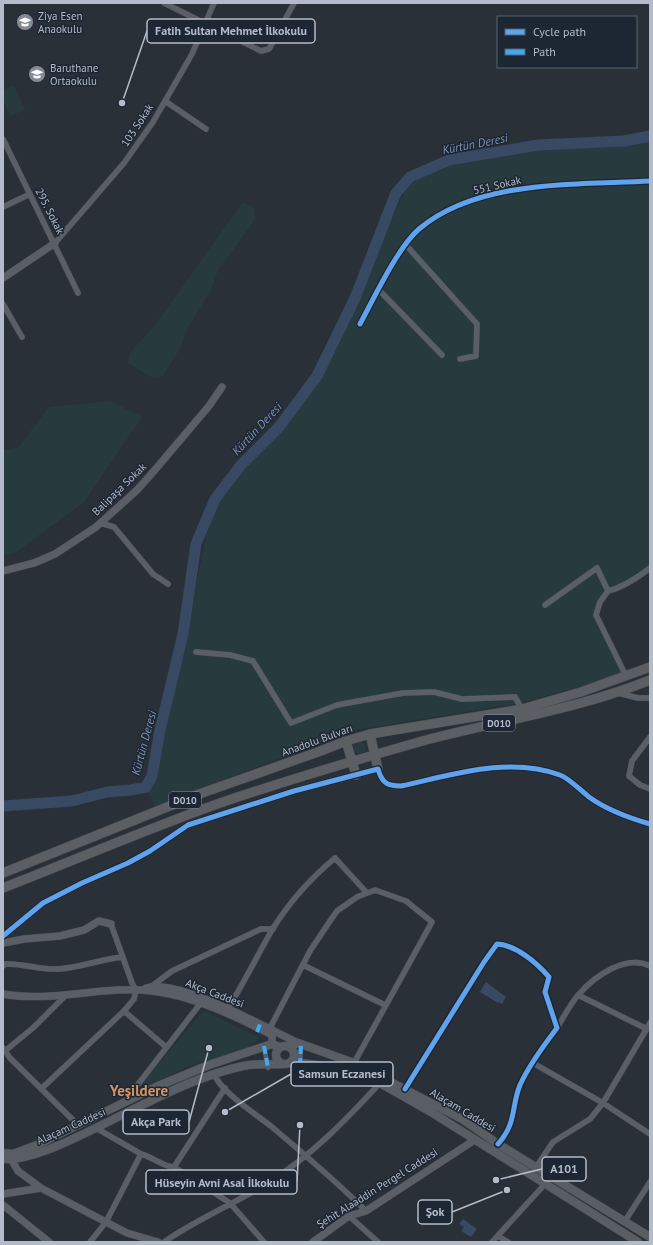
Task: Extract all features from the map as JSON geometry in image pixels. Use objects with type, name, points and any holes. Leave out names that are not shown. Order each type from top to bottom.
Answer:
[{"type":"highway","name":"Anadolu Bulvarı","points":[[3,873],[202,793],[346,741],[370,734],[522,709],[581,692],[650,666]]},
{"type":"highway","name":"D010","points":[[3,888],[219,804],[419,742],[547,712],[616,693],[650,680]]},
{"type":"highway","points":[[370,734],[378,769]]},
{"type":"highway","points":[[346,741],[356,774]]},
{"type":"main road","name":"Alaçam Caddesi","points":[[299,1043],[354,1064],[462,1119],[498,1144],[650,1237]]},
{"type":"main road","points":[[268,1045],[289,1047],[299,1043]]},
{"type":"main road","name":"Alaçam Caddesi","points":[[3,1153],[14,1154],[25,1150],[158,1086],[268,1045]]},
{"type":"main road","points":[[280,1047],[276,1055],[277,1061],[282,1064],[291,1062],[294,1054],[289,1047]]},
{"type":"main road","name":"Alaçam Caddesi","points":[[291,1062],[300,1065],[324,1066],[351,1071],[380,1083],[431,1112],[474,1141],[638,1242]]},
{"type":"main road","name":"Alaçam Caddesi","points":[[7,1159],[42,1151],[79,1136],[214,1074],[244,1066],[268,1067],[282,1064]]},
{"type":"street","points":[[164,3],[262,51],[269,49],[294,3]]},
{"type":"street","name":"103 Sokak","points":[[55,243],[124,163],[165,101],[192,54],[214,3]]},
{"type":"street","points":[[165,101],[206,129]]},
{"type":"street","name":"295. Sokak","points":[[3,139],[55,243],[78,293]]},
{"type":"street","name":"551 Sokak","points":[[360,324],[405,244],[419,229],[442,213],[483,196],[533,188],[650,181]]},
{"type":"street","points":[[3,207],[30,194]]},
{"type":"street","points":[[3,278],[55,243]]},
{"type":"street","points":[[405,244],[477,324],[476,356],[460,360]]},
{"type":"street","points":[[378,290],[442,355]]},
{"type":"street","points":[[3,304],[22,338]]},
{"type":"street","name":"Balipaşa Sokak","points":[[3,571],[34,563],[55,554],[100,523],[137,490],[154,472],[209,406],[222,386]]},
{"type":"street","points":[[100,523],[114,527],[153,574],[168,584]]},
{"type":"street","points":[[545,605],[597,568],[608,591]]},
{"type":"street","points":[[626,676],[596,615],[600,602],[608,591],[616,589],[636,579],[650,568]]},
{"type":"street","points":[[196,652],[230,655],[253,661],[291,723],[337,705],[403,693],[434,692],[462,699],[515,697],[522,709]]},
{"type":"street","points":[[616,693],[638,698],[650,698]]},
{"type":"street","points":[[650,737],[632,761],[629,776],[640,785],[650,789]]},
{"type":"street","points":[[3,936],[43,903],[82,883],[128,863],[150,851],[188,825],[294,791],[378,769],[385,783],[390,786],[401,786],[481,769],[510,767],[534,768],[561,775],[590,798],[617,812],[650,824]]},
{"type":"street","points":[[227,1011],[273,929],[296,899],[323,868],[334,858],[367,893]]},
{"type":"street","points":[[270,1028],[303,965],[322,932],[337,911],[357,897],[375,890],[406,901],[432,922],[385,1005],[354,1064]]},
{"type":"street","points":[[3,943],[24,939],[60,936],[84,930],[99,921],[111,924],[132,983],[136,990],[134,999],[124,1011],[41,1089]]},
{"type":"street","points":[[152,986],[172,971],[261,929],[273,929]]},
{"type":"street","points":[[405,1089],[442,1027],[497,944],[506,944],[540,967],[549,976],[546,992],[557,1028]]},
{"type":"street","points":[[3,966],[5,964],[13,964],[26,967],[57,969],[76,967],[105,959],[123,957]]},
{"type":"street","points":[[498,1144],[513,1120],[520,1085],[578,995],[594,979],[615,968],[640,962],[650,966]]},
{"type":"street","points":[[303,965],[385,1005]]},
{"type":"street","name":"Akça Caddesi","points":[[136,990],[152,986],[178,990],[259,1026],[270,1028],[299,1043]]},
{"type":"street","name":"Akça Caddesi","points":[[3,994],[66,995],[136,990],[159,992],[227,1011]]},
{"type":"street","points":[[66,995],[34,1027],[4,1049],[10,1058],[78,1125]]},
{"type":"street","points":[[536,1167],[553,1142],[590,1119],[603,1104],[648,1026],[578,995]]},
{"type":"street","points":[[130,1100],[136,1087],[200,1004]]},
{"type":"street","points":[[124,1011],[166,1047]]},
{"type":"street","points":[[259,1026],[272,1035],[268,1045],[268,1067]]},
{"type":"street","points":[[299,1043],[300,1065]]},
{"type":"street","points":[[533,1063],[603,1104],[650,1134]]},
{"type":"street","points":[[214,1074],[216,1080],[366,1211]]},
{"type":"street","points":[[164,1242],[187,1226],[268,1183],[305,1157],[327,1139],[380,1083]]},
{"type":"street","points":[[174,1167],[225,1088]]},
{"type":"street","points":[[96,1128],[141,1154],[170,1167],[174,1167],[230,1204],[264,1242]]},
{"type":"street","name":"Şehit Alaaddin Pergel Caddesi","points":[[313,1242],[349,1216],[366,1211],[474,1141]]},
{"type":"street","points":[[90,1242],[106,1222],[141,1154]]},
{"type":"street","points":[[7,1159],[18,1171],[41,1188],[127,1233],[158,1242]]},
{"type":"street","points":[[625,1221],[650,1182]]},
{"type":"street","points":[[492,1242],[544,1184]]},
{"type":"street","points":[[3,1194],[41,1188]]},
{"type":"street","points":[[3,1205],[48,1242]]},
{"type":"street","points":[[349,1216],[378,1242]]},
{"type":"street","points":[[498,1236],[508,1242]]},
{"type":"green space","points":[[14,85],[25,110],[10,116],[3,100],[3,90]]},
{"type":"green space","points":[[650,136],[650,567],[633,579],[602,595],[594,615],[621,672],[621,676],[516,704],[353,730],[155,806],[146,787],[152,776],[215,499],[279,427],[317,376],[343,330],[409,181],[449,160],[624,141]]},
{"type":"green space","points":[[243,202],[254,208],[255,220],[218,270],[211,290],[187,329],[181,347],[163,376],[151,377],[128,363],[131,351],[154,327]]},
{"type":"green space","points":[[110,401],[142,417],[84,502],[15,553],[3,556],[3,450],[19,447],[49,407]]},
{"type":"green space","points":[[358,742],[362,742],[366,748],[362,754],[358,754],[354,750],[354,746]]},
{"type":"green space","points":[[202,1012],[206,1012],[258,1037],[258,1039],[242,1052],[188,1066],[147,1087],[142,1084]]},
{"type":"water","points":[[486,982],[506,997],[502,1004],[480,992]]},
{"type":"water","points":[[463,1219],[477,1229],[471,1237],[461,1231],[464,1227],[459,1224]]},
{"type":"waterway","name":"Kürtün Deresi","points":[[3,806],[72,801],[107,792],[146,787],[152,776],[160,730],[183,634],[196,544],[215,499],[241,465],[279,427],[317,376],[355,298],[396,193],[410,177],[449,160],[538,145],[624,141],[650,136]]},
{"type":"marked path","points":[[257,1032],[261,1022]]},
{"type":"marked path","points":[[300,1066],[301,1044]]},
{"type":"marked path","points":[[264,1046],[268,1068]]},
{"type":"cycle path","points":[[360,324],[395,260],[411,237],[419,229],[443,213],[470,201],[499,193],[529,188],[591,183],[650,181]]},
{"type":"cycle path","points":[[3,936],[43,903],[82,883],[128,863],[150,851],[188,825],[294,791],[378,769],[383,781],[392,785],[401,786],[480,769],[521,767],[541,770],[564,777],[596,802],[611,810],[650,824]]},
{"type":"cycle path","points":[[405,1089],[484,962],[497,944],[519,951],[549,977],[545,992],[557,1028],[537,1055],[520,1085],[511,1122],[498,1144]]},
{"type":"place","name":"Ziya Esen Anaokulu","points":[[25,22]]},
{"type":"place","name":"Baruthane Ortaokulu","points":[[37,74]]},
{"type":"place","name":"Fatih Sultan Mehmet İlkokulu","points":[[122,103]]},
{"type":"place","name":"Akça Park","points":[[209,1048]]},
{"type":"place","name":"Samsun Eczanesi","points":[[225,1112]]},
{"type":"place","name":"Hüseyin Avni Asal İlkokulu","points":[[300,1125]]},
{"type":"place","name":"A101","points":[[496,1180]]},
{"type":"place","name":"Şok","points":[[507,1190]]},
{"type":"district","name":"Yeşildere","points":[[139,1091]]}]
